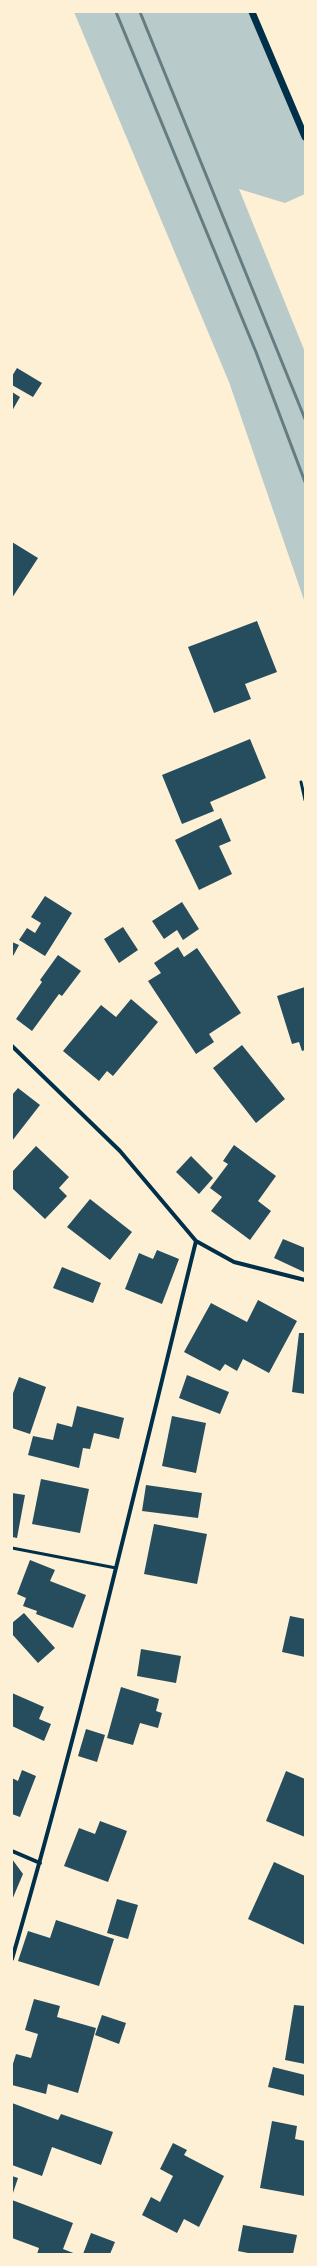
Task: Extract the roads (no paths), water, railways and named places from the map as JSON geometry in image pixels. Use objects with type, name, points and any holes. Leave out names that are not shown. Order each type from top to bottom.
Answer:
[{"type":"street","points":[[252,12],[305,136]]},
{"type":"street","points":[[12,1046],[120,1151],[196,1241],[234,1262],[305,1280]]},
{"type":"street","points":[[12,1959],[40,1863],[116,1568],[196,1241]]},
{"type":"street","points":[[12,1851],[40,1863]]},
{"type":"lane","points":[[301,782],[305,800]]},
{"type":"lane","points":[[12,1548],[116,1568]]},
{"type":"railway","points":[[116,12],[256,352],[305,482]]},
{"type":"railway","points":[[140,12],[305,419]]}]
